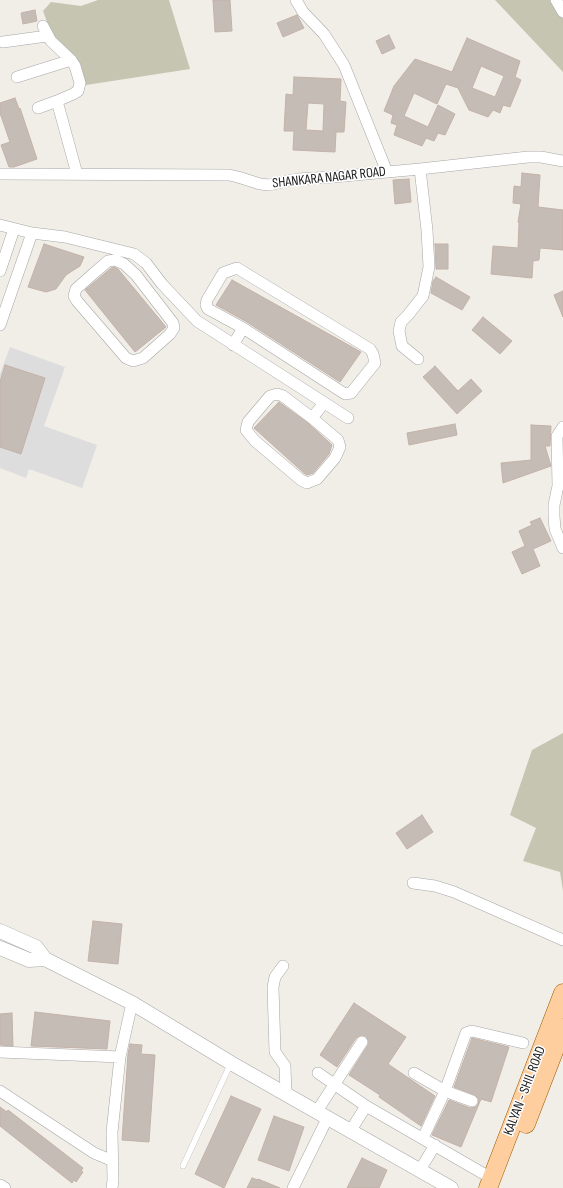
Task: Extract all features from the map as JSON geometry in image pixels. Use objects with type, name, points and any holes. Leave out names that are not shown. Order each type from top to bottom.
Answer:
[{"type":"main road","name":"KALYAN - SHIL ROAD","points":[[555,1044],[563,993]]},
{"type":"main road","name":"KALYAN - SHIL ROAD","points":[[493,1185],[563,1028]]},
{"type":"street","points":[[296,0],[303,12],[324,34],[344,64],[387,172]]},
{"type":"street","points":[[556,0],[563,12]]},
{"type":"street","points":[[2,42],[45,31],[75,66],[80,88],[73,94],[38,108]]},
{"type":"street","points":[[17,77],[71,60]]},
{"type":"street","points":[[57,101],[77,174]]},
{"type":"street","name":"SHANKARA NAGAR ROAD","points":[[0,174],[228,175],[269,185],[297,179],[420,169],[528,156],[563,161]]},
{"type":"street","points":[[418,359],[402,346],[400,331],[401,322],[423,296],[429,267],[427,230],[420,169]]},
{"type":"street","points":[[0,225],[32,233],[65,237],[134,254],[146,263],[162,284],[197,321],[348,418]]},
{"type":"street","points":[[0,271],[14,229]]},
{"type":"street","points":[[0,325],[32,233]]},
{"type":"street","points":[[115,260],[124,264],[136,275],[150,294],[173,323],[174,328],[170,334],[143,358],[133,361],[126,358],[76,302],[74,296],[76,289],[94,273],[108,261],[115,260]]},
{"type":"street","points":[[237,268],[370,349],[373,354],[374,363],[351,394],[345,394],[243,328],[208,309],[206,305],[223,273],[237,268]]},
{"type":"street","points":[[150,294],[162,284]]},
{"type":"street","points":[[233,345],[243,328]]},
{"type":"street","points":[[277,394],[283,396],[312,418],[338,440],[340,447],[335,458],[317,478],[307,482],[301,480],[255,441],[246,430],[248,422],[270,396],[277,394]]},
{"type":"street","points":[[312,418],[324,403]]},
{"type":"street","points":[[563,427],[557,436],[558,486],[554,505],[554,529],[563,548]]},
{"type":"street","points":[[413,883],[435,886],[454,892],[563,940]]},
{"type":"street","points":[[0,931],[36,947],[45,959],[132,1003],[231,1063],[451,1188]]},
{"type":"street","points":[[0,948],[29,960],[45,959]]},
{"type":"street","points":[[283,966],[275,977],[273,987],[275,1052],[285,1066],[286,1094]]},
{"type":"street","points":[[112,1188],[114,1180],[112,1132],[120,1057],[132,1003]]},
{"type":"street","points":[[423,1138],[445,1091],[468,1031],[523,1043]]},
{"type":"street","points":[[293,1188],[334,1084],[362,1042]]},
{"type":"street","points":[[0,1052],[120,1057]]},
{"type":"street","points":[[318,1073],[366,1106],[435,1145],[493,1185]]},
{"type":"street","points":[[414,1073],[445,1091],[472,1101]]},
{"type":"street","points":[[0,1091],[94,1152],[113,1161]]},
{"type":"street","points":[[351,1130],[366,1106]]},
{"type":"street","points":[[420,1170],[435,1145]]},
{"type":"street","points":[[0,1185],[5,1188]]},
{"type":"lane","points":[[183,1166],[231,1063]]},
{"type":"shaded area","points":[[98,0],[169,0],[190,69],[86,85],[72,54],[57,40],[49,27],[43,11],[51,2],[81,6]]},
{"type":"shaded area","points":[[495,0],[563,0],[563,72]]},
{"type":"shaded area","points":[[10,347],[65,367],[44,426],[97,445],[82,488],[29,469],[26,478],[0,468],[0,374]]},
{"type":"shaded area","points":[[563,733],[563,891],[560,872],[523,861],[536,828],[510,815],[532,750]]},
{"type":"building","points":[[213,0],[230,0],[232,31],[215,32]]},
{"type":"building","points":[[35,10],[37,21],[23,24],[21,13]]},
{"type":"building","points":[[297,15],[304,28],[283,37],[277,23]]},
{"type":"building","points":[[389,35],[395,48],[382,54],[376,41]]},
{"type":"building","points":[[467,38],[520,61],[515,77],[521,80],[510,107],[503,105],[500,113],[493,110],[488,117],[469,110],[458,88],[446,84],[437,104],[414,93],[404,116],[428,127],[438,105],[455,114],[445,135],[438,133],[434,141],[426,138],[422,146],[394,135],[397,125],[391,123],[393,115],[384,111],[394,86],[415,59],[452,72]],"holes":[[[481,66],[504,76],[495,97],[472,88]]]},
{"type":"building","points":[[294,77],[341,79],[340,101],[346,102],[344,132],[336,132],[335,152],[293,150],[294,131],[284,131],[286,94],[293,95]],"holes":[[[308,103],[324,104],[323,131],[306,130]]]},
{"type":"building","points":[[15,98],[19,109],[20,108],[37,159],[14,167],[9,167],[1,145],[10,142],[0,113],[0,103]]},
{"type":"building","points":[[522,173],[540,175],[538,207],[563,210],[563,250],[540,248],[539,260],[533,261],[532,278],[491,274],[493,246],[518,248],[518,222],[521,204],[513,203],[514,186],[521,187]]},
{"type":"building","points":[[409,179],[411,202],[395,204],[393,180]]},
{"type":"building","points":[[44,244],[84,257],[80,266],[66,275],[56,289],[46,292],[28,287]]},
{"type":"building","points":[[435,244],[448,244],[448,269],[436,269]]},
{"type":"building","points":[[114,267],[118,269],[166,327],[135,352],[85,290]]},
{"type":"building","points":[[436,277],[470,297],[462,310],[431,293],[433,281]]},
{"type":"building","points":[[232,280],[361,352],[340,382],[247,322],[216,305]]},
{"type":"building","points":[[563,291],[563,317],[554,295]]},
{"type":"building","points":[[483,317],[512,341],[500,354],[472,330]]},
{"type":"building","points":[[5,365],[45,378],[21,454],[0,447],[0,382]]},
{"type":"building","points":[[435,366],[458,391],[471,379],[482,391],[457,414],[423,377]]},
{"type":"building","points":[[279,402],[308,423],[332,445],[329,454],[313,473],[307,475],[305,474],[254,428]]},
{"type":"building","points":[[455,424],[457,435],[409,445],[407,433]]},
{"type":"building","points":[[531,425],[551,426],[550,446],[545,446],[551,466],[503,483],[501,463],[531,460]]},
{"type":"building","points":[[540,518],[551,541],[533,549],[540,566],[522,574],[512,552],[525,546],[519,531],[532,525],[530,522]]},
{"type":"building","points":[[422,815],[433,832],[407,849],[396,833]]},
{"type":"building","points":[[93,921],[122,924],[118,964],[88,961]]},
{"type":"building","points":[[354,1003],[406,1037],[388,1064],[435,1096],[421,1126],[379,1097],[380,1095],[349,1075],[368,1045],[369,1042],[366,1036],[362,1035],[356,1038],[337,1067],[320,1055]]},
{"type":"building","points":[[35,1012],[110,1021],[107,1049],[31,1046]]},
{"type":"building","points":[[12,1013],[13,1046],[0,1045],[0,1014]]},
{"type":"building","points":[[472,1038],[509,1047],[491,1102],[481,1099],[461,1147],[432,1135],[449,1100],[470,1108],[476,1107],[478,1104],[479,1099],[475,1095],[454,1087]]},
{"type":"building","points":[[130,1044],[142,1045],[141,1054],[155,1055],[149,1142],[122,1140]]},
{"type":"building","points":[[231,1096],[261,1109],[224,1188],[195,1174]]},
{"type":"building","points":[[0,1107],[7,1112],[8,1110],[83,1168],[81,1171],[83,1172],[76,1182],[74,1180],[72,1183],[0,1126]]},
{"type":"building","points":[[274,1116],[304,1127],[289,1171],[258,1160]]},
{"type":"building","points":[[362,1158],[387,1170],[379,1188],[347,1188]]},
{"type":"building","points":[[252,1178],[258,1179],[280,1188],[247,1188]]}]
